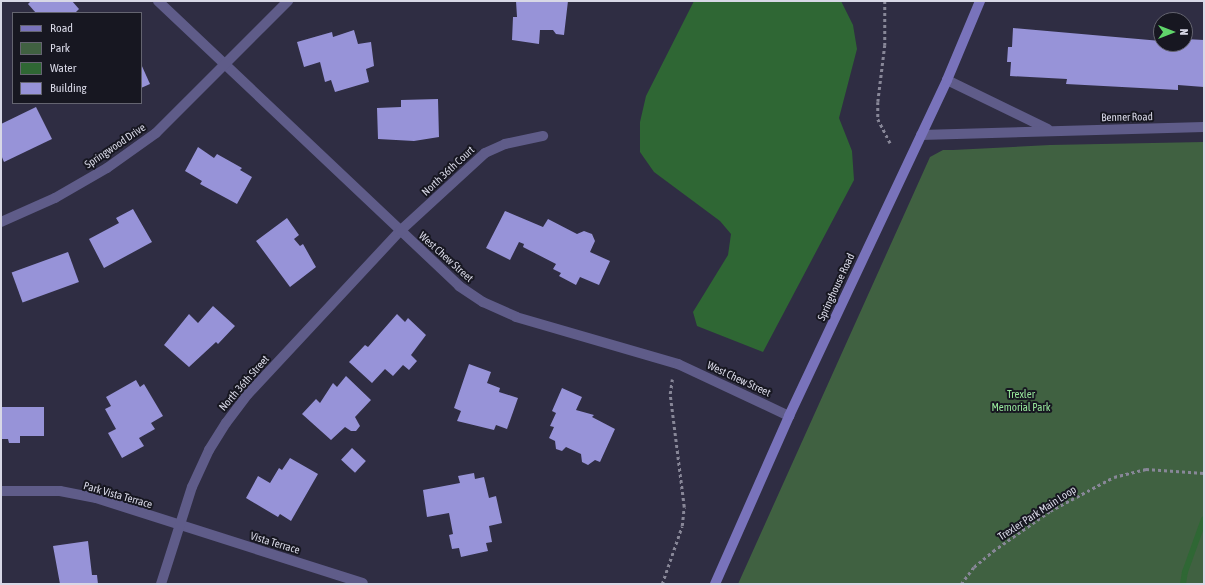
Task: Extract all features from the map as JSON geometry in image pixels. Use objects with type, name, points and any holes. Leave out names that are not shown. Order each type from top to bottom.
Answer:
[{"type":"street","name":"West Chew Street","points":[[158,1],[224,66],[459,286],[483,302],[516,317],[678,364],[789,416]]},
{"type":"street","name":"Springwood Drive","points":[[1,222],[56,198],[107,168],[156,133],[288,1]]},
{"type":"street","name":"Springhouse Road","points":[[715,584],[789,416],[947,80],[980,1]]},
{"type":"street","name":"Benner Road","points":[[947,80],[1050,130]]},
{"type":"street","name":"Benner Road","points":[[921,135],[1050,130],[1204,127]]},
{"type":"street","name":"North 36th Court","points":[[400,231],[485,153],[506,144],[543,136]]},
{"type":"street","name":"North 36th Street","points":[[161,584],[192,487],[226,423],[248,394],[400,231]]},
{"type":"street","name":"Park Vista Terrace","points":[[1,491],[60,491],[96,498],[180,526]]},
{"type":"street","name":"Vista Terrace","points":[[180,526],[363,583]]},
{"type":"path","points":[[885,1],[885,45],[878,102],[878,119],[890,143]]},
{"type":"path","points":[[662,584],[682,526],[684,507],[670,394],[672,380],[678,364]]},
{"type":"path","name":"Trexler Park Main Loop","points":[[961,584],[974,567],[993,551],[1050,511],[1086,490],[1114,477],[1146,469],[1198,472],[1204,474]]},
{"type":"green space","name":"Trexler Memorial Park","points":[[1204,142],[1204,584],[738,584],[930,157],[943,150],[1050,145]]},
{"type":"water","points":[[694,1],[841,1],[853,25],[857,49],[839,118],[852,151],[854,180],[763,352],[697,326],[693,312],[728,255],[731,234],[720,221],[654,172],[640,152],[640,122],[646,96]]},
{"type":"building","points":[[31,1],[72,1],[79,9],[76,12],[35,12],[28,4]]},
{"type":"building","points":[[516,1],[568,1],[564,35],[556,34],[553,30],[540,30],[539,44],[512,40],[513,17],[517,17]]},
{"type":"building","points":[[1013,28],[1153,40],[1153,52],[1193,52],[1193,39],[1204,40],[1204,87],[1178,85],[1178,90],[1066,84],[1067,79],[1010,76],[1011,62],[1007,62],[1008,47],[1012,47]]},
{"type":"building","points":[[354,30],[358,44],[371,42],[374,66],[366,69],[369,82],[335,92],[331,80],[325,82],[320,62],[304,67],[297,42],[332,32],[333,37]]},
{"type":"building","points":[[142,66],[150,84],[142,88]]},
{"type":"building","points":[[438,99],[439,137],[414,141],[378,139],[377,108],[401,107],[401,100]]},
{"type":"building","points":[[36,107],[52,139],[4,162],[1,155],[1,124]]},
{"type":"building","points":[[198,147],[214,158],[217,154],[242,168],[240,170],[252,177],[237,204],[200,184],[202,181],[185,171]]},
{"type":"building","points":[[133,209],[152,242],[104,268],[89,239],[119,223],[116,218]]},
{"type":"building","points":[[505,211],[543,227],[548,219],[577,234],[584,231],[592,234],[595,241],[590,252],[610,261],[599,285],[580,277],[576,285],[559,276],[561,273],[553,269],[556,264],[523,247],[524,244],[519,242],[510,260],[486,248]]},
{"type":"building","points":[[287,218],[299,235],[294,239],[300,246],[303,244],[316,267],[290,287],[256,241]]},
{"type":"building","points":[[68,252],[79,282],[23,303],[12,273]]},
{"type":"building","points":[[213,306],[235,326],[218,344],[216,342],[189,367],[164,345],[189,314],[198,323]]},
{"type":"building","points":[[397,314],[405,322],[408,318],[426,335],[411,355],[417,361],[409,370],[403,365],[393,376],[385,369],[372,383],[349,362],[365,345],[368,347]]},
{"type":"building","points":[[469,364],[491,372],[487,383],[500,388],[499,392],[518,398],[507,429],[496,425],[494,430],[457,421],[461,411],[454,408]]},
{"type":"building","points":[[346,376],[371,400],[355,417],[360,426],[356,431],[351,431],[345,427],[331,440],[302,414],[316,399],[320,403],[333,383],[337,387]]},
{"type":"building","points":[[136,380],[140,387],[144,384],[163,416],[151,423],[155,429],[139,438],[144,446],[122,458],[108,433],[116,429],[105,409],[111,406],[106,397]]},
{"type":"building","points":[[562,388],[582,397],[576,410],[594,415],[592,417],[615,429],[600,462],[595,460],[588,465],[582,462],[581,454],[566,447],[562,451],[556,449],[555,441],[549,438],[554,427],[550,426],[556,413],[552,411]]},
{"type":"building","points":[[1,407],[44,407],[44,436],[20,436],[20,443],[9,443],[8,439],[1,439]]},
{"type":"building","points":[[352,448],[366,461],[355,473],[341,460]]},
{"type":"building","points":[[290,458],[318,474],[291,521],[280,514],[278,517],[246,498],[258,476],[270,483],[279,468],[282,470]]},
{"type":"building","points":[[474,473],[475,479],[484,477],[489,498],[496,496],[502,523],[489,526],[492,542],[486,543],[488,551],[461,557],[459,548],[452,549],[449,535],[453,534],[449,513],[427,517],[423,490],[460,483],[458,476]]},
{"type":"building","points":[[88,541],[92,575],[97,575],[98,584],[60,584],[53,546]]},
{"type":"waterway","points":[[1183,584],[1185,572],[1204,519]]}]
